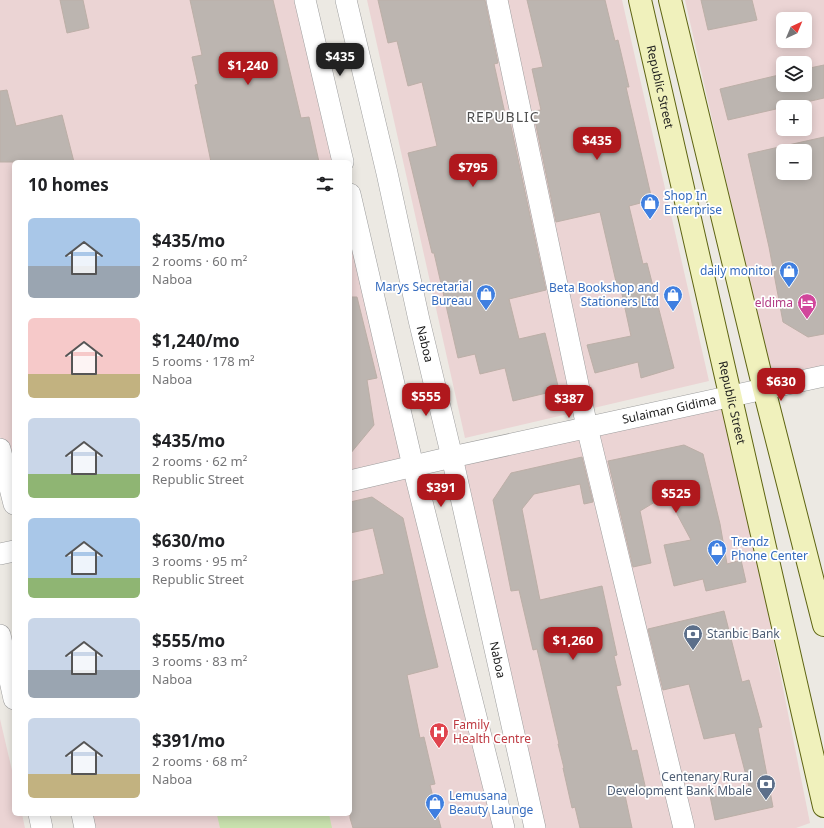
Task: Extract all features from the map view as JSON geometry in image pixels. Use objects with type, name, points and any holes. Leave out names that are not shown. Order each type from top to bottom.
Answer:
[{"type":"main road","name":"Republic Street","points":[[640,0],[824,806]]},
{"type":"main road","points":[[670,0],[764,389],[824,626]]},
{"type":"street","points":[[305,0],[343,160]]},
{"type":"street","name":"Naboa","points":[[346,0],[452,457],[535,828]]},
{"type":"street","points":[[497,0],[588,427],[684,828]]},
{"type":"street","points":[[352,203],[413,466],[504,828]]},
{"type":"street","name":"Sulaiman Gidima","points":[[352,481],[452,457],[824,376]]},
{"type":"street","points":[[0,449],[12,496]]},
{"type":"street","points":[[0,554],[12,551]]},
{"type":"street","points":[[0,635],[12,690]]},
{"type":"street","points":[[39,816],[42,828]]},
{"type":"street","points":[[82,816],[85,828]]},
{"type":"shaded area","points":[[0,0],[305,0],[343,160],[12,160],[12,489],[0,436]]},
{"type":"shaded area","points":[[367,0],[622,0],[709,381],[465,438]]},
{"type":"shaded area","points":[[685,0],[824,0],[824,374],[773,387]]},
{"type":"shaded area","points":[[352,203],[413,467],[507,828],[84,828],[81,816],[352,816]]},
{"type":"shaded area","points":[[725,399],[810,823],[796,828],[535,828],[456,459]]},
{"type":"shaded area","points":[[0,719],[12,770],[12,816],[22,816],[25,828],[0,828]]},
{"type":"green space","points":[[217,816],[329,816],[332,828],[220,828]]},
{"type":"building","points":[[60,0],[83,0],[89,28],[67,33]]},
{"type":"building","points":[[190,0],[273,0],[301,118],[309,117],[319,160],[211,160],[195,85],[198,84],[192,57],[202,55]]},
{"type":"building","points":[[378,0],[485,0],[498,63],[494,64],[506,118],[509,117],[546,290],[509,299],[519,339],[545,333],[559,390],[513,401],[505,368],[480,374],[475,354],[458,358],[434,253],[432,253],[408,153],[437,146],[422,82],[408,86],[397,41],[388,43]]},
{"type":"building","points":[[527,0],[605,0],[615,41],[618,40],[629,87],[626,87],[652,200],[629,206],[643,264],[647,263],[674,368],[641,378],[638,362],[595,373],[587,345],[631,336],[620,285],[617,286],[600,212],[556,222],[533,111],[541,110],[532,69],[543,67]]},
{"type":"building","points":[[701,0],[752,0],[757,20],[708,30]]},
{"type":"building","points":[[824,65],[824,98],[812,101],[776,100],[776,109],[728,120],[720,89],[776,76],[776,92],[812,92],[812,68]]},
{"type":"building","points":[[7,90],[16,126],[62,115],[73,160],[12,160],[12,162],[0,162],[0,91]]},
{"type":"building","points":[[824,137],[824,334],[808,337],[783,322],[769,247],[748,154],[776,148],[776,180],[812,180],[812,144],[793,144]]},
{"type":"building","points":[[352,297],[357,297],[377,378],[367,380],[374,425],[352,452]]},
{"type":"building","points":[[684,445],[703,454],[720,524],[727,564],[741,560],[746,582],[706,591],[703,579],[674,586],[664,545],[691,540],[677,514],[675,490],[640,511],[651,563],[633,567],[608,461]]},
{"type":"building","points":[[582,457],[593,502],[584,504],[580,484],[534,494],[522,509],[540,600],[602,586],[617,655],[614,656],[621,685],[616,686],[632,751],[637,750],[646,790],[625,795],[632,828],[580,828],[575,807],[572,808],[537,649],[533,650],[519,590],[511,591],[493,500],[511,473]]},
{"type":"building","points":[[372,497],[403,518],[438,667],[407,675],[420,738],[424,737],[435,784],[430,785],[441,828],[353,828],[350,818],[350,816],[352,816],[352,582],[384,574],[373,528],[352,533],[352,502]]},
{"type":"building","points":[[724,611],[742,682],[749,680],[762,727],[758,728],[773,807],[715,820],[710,796],[749,787],[735,733],[704,739],[689,684],[663,690],[648,629]]},
{"type":"place","name":"Shop In Enterprise","points":[[650,220]]},
{"type":"place","name":"daily monitor","points":[[789,288]]},
{"type":"place","name":"Marys Secretarial Bureau","points":[[486,311]]},
{"type":"place","name":"Beta Bookshop and Stationers Ltd","points":[[673,312]]},
{"type":"place","name":"eldima","points":[[807,320]]},
{"type":"place","name":"Trendz Phone Center","points":[[717,566]]},
{"type":"place","name":"Stanbic Bank","points":[[693,651]]},
{"type":"place","name":"Family Health Centre","points":[[439,749]]},
{"type":"place","name":"Centenary Rural Development Bank Mbale","points":[[766,801]]},
{"type":"place","name":"Lemusana Beauty Launge","points":[[435,820]]},
{"type":"district","name":"REPUBLIC","points":[[503,117]]}]
